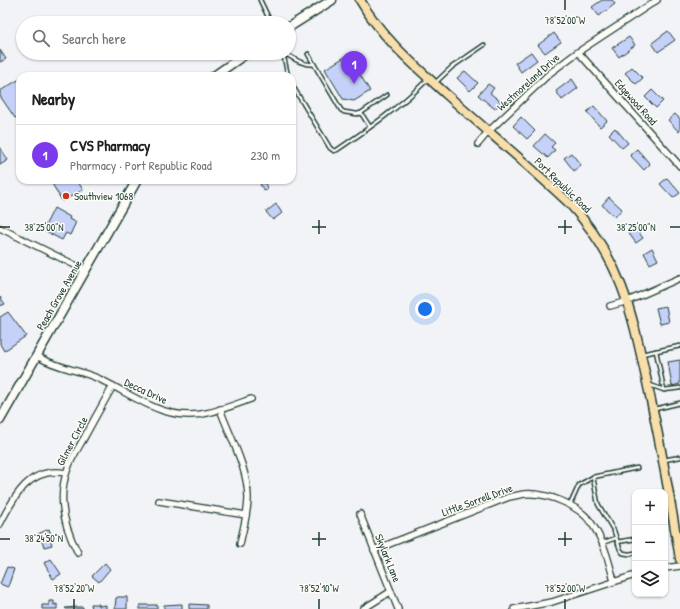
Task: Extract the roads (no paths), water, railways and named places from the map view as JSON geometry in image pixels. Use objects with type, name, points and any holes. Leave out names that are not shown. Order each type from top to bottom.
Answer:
[{"type":"main road","points":[[296,23],[332,0]]},
{"type":"main road","name":"Port Republic Road","points":[[360,0],[369,14],[397,49],[559,194],[583,219],[609,256],[622,283],[634,322],[664,460],[680,559]]},
{"type":"main road","points":[[220,72],[237,60]]},
{"type":"main road","name":"Peach Grove Avenue","points":[[0,420],[135,184]]},
{"type":"street","name":"Westmoreland Drive","points":[[478,144],[488,132],[550,73],[578,52],[657,0]]},
{"type":"street","name":"Edgewood Road","points":[[578,52],[680,166]]},
{"type":"street","points":[[0,228],[86,270]]},
{"type":"street","points":[[610,306],[628,301],[680,278]]},
{"type":"street","name":"Decca Drive","points":[[37,356],[59,367],[91,375],[153,408],[169,413],[197,415],[208,413],[251,399]]},
{"type":"street","name":"Gilmer Circle","points":[[78,554],[72,541],[64,515],[63,493],[66,473],[113,386]]},
{"type":"street","points":[[220,409],[244,474],[248,497],[240,544]]},
{"type":"street","points":[[0,524],[19,492],[30,481],[47,473],[66,473]]},
{"type":"street","name":"Little Sorrell Drive","points":[[374,550],[509,497],[525,494],[537,495],[554,498],[570,505],[585,515],[592,524],[602,543],[614,581]]},
{"type":"street","points":[[159,501],[246,515]]},
{"type":"street","name":"Skylark Lane","points":[[360,514],[398,609]]},
{"type":"street","points":[[668,568],[680,566]]},
{"type":"street","points":[[514,609],[552,602],[632,576]]},
{"type":"street","points":[[363,609],[390,592]]},
{"type":"lane","points":[[260,0],[268,16]]},
{"type":"lane","points":[[296,92],[333,151],[337,150],[370,127],[418,89],[484,45]]},
{"type":"lane","points":[[308,54],[341,110],[344,112],[357,114],[361,113],[387,95]]},
{"type":"lane","points":[[285,60],[287,72]]},
{"type":"lane","points":[[296,60],[302,63],[311,65],[314,64]]},
{"type":"lane","points":[[361,113],[370,127]]},
{"type":"lane","points":[[641,354],[680,346]]},
{"type":"lane","points":[[656,351],[664,390]]},
{"type":"lane","points":[[648,384],[664,390],[680,388]]},
{"type":"lane","points":[[653,410],[680,403]]},
{"type":"lane","points":[[664,460],[680,457]]},
{"type":"lane","points":[[570,505],[579,485],[593,477],[637,468]]},
{"type":"lane","points":[[593,477],[598,504],[614,531],[622,553],[632,553]]},
{"type":"lane","points":[[602,543],[616,538]]},
{"type":"lane","points":[[617,542],[632,540]]},
{"type":"place","name":"CVS Pharmacy","points":[[354,84]]},
{"type":"place","name":"Southview 1068","points":[[66,196]]}]
